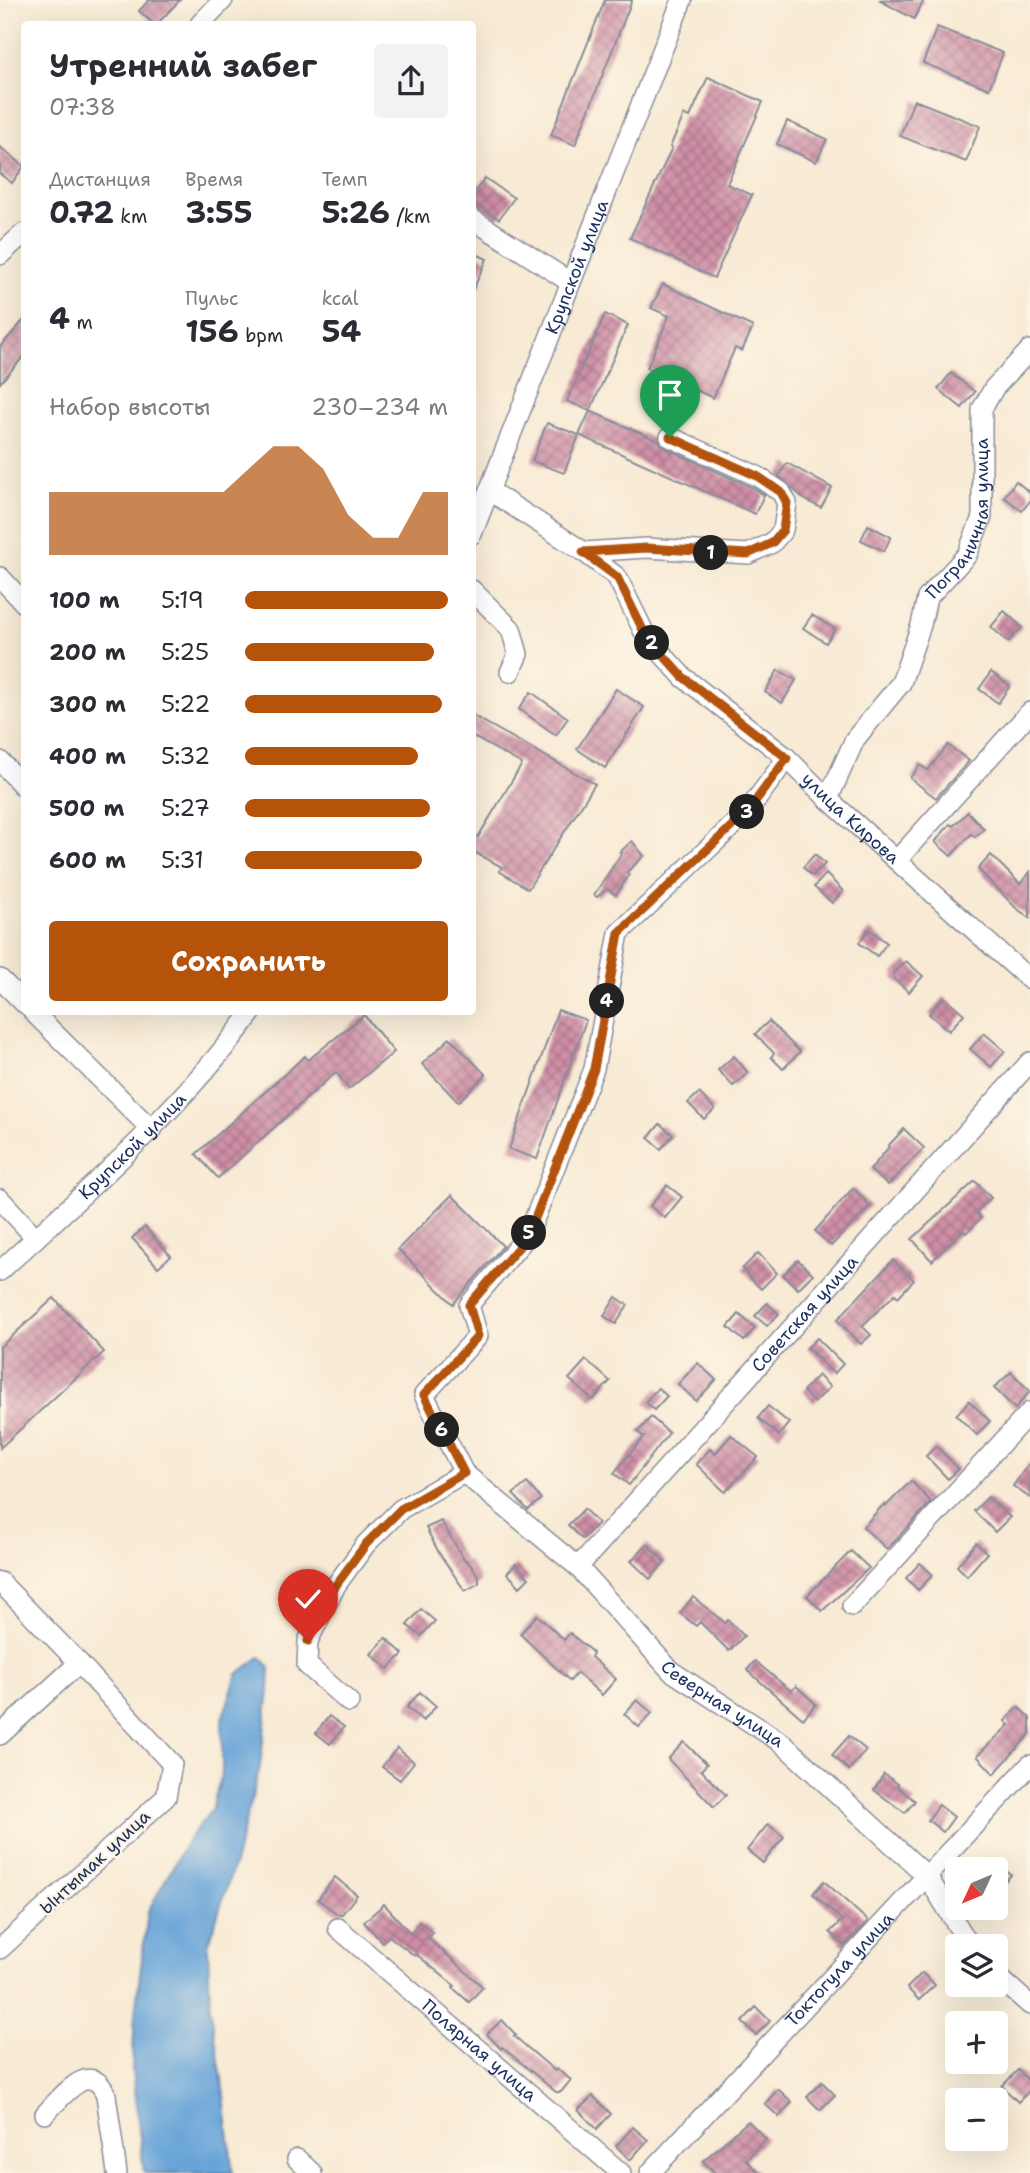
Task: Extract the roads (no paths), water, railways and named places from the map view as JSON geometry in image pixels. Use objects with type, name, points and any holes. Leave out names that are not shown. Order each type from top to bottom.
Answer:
[{"type":"street","points":[[203,21],[223,0]]},
{"type":"street","name":"Крупской улица","points":[[476,524],[682,0]]},
{"type":"street","points":[[476,222],[570,282]]},
{"type":"street","points":[[0,255],[21,236]]},
{"type":"street","name":"Пограничная улица","points":[[828,799],[855,739],[901,683],[921,625],[927,598],[967,555],[982,517],[982,409],[995,388],[1030,350]]},
{"type":"street","points":[[583,552],[646,548],[748,554],[772,543],[783,530],[787,503],[781,492],[757,476],[670,437]]},
{"type":"street","name":"улица Кирова","points":[[490,491],[617,577],[646,636],[683,677],[787,758],[828,799],[1030,980]]},
{"type":"street","points":[[0,578],[21,600]]},
{"type":"street","points":[[476,594],[512,629],[518,654],[510,672]]},
{"type":"street","points":[[897,860],[1030,712]]},
{"type":"street","points":[[348,1702],[307,1665],[308,1641],[336,1585],[366,1544],[401,1509],[464,1473],[424,1395],[478,1336],[469,1305],[528,1236],[594,1069],[619,933],[748,811],[787,758]]},
{"type":"street","points":[[0,761],[21,784]]},
{"type":"street","points":[[0,979],[21,1000]]},
{"type":"street","points":[[36,1015],[152,1130]]},
{"type":"street","name":"Крупской улица","points":[[0,1271],[152,1130],[199,1080],[250,1015]]},
{"type":"street","name":"Советская улица","points":[[578,1567],[1030,1062]]},
{"type":"street","points":[[0,1199],[36,1238]]},
{"type":"street","points":[[852,1606],[1030,1412]]},
{"type":"street","name":"Северная улица","points":[[464,1473],[578,1567],[671,1671],[782,1743],[927,1876],[963,1934]]},
{"type":"street","points":[[0,1583],[79,1663],[0,1735]]},
{"type":"street","name":"Ынтымак улица","points":[[0,1950],[166,1797],[172,1764],[79,1663]]},
{"type":"street","name":"Токтогула улица","points":[[650,2173],[1030,1765]]},
{"type":"street","name":"Полярная улица","points":[[338,1928],[621,2173]]},
{"type":"street","points":[[1008,1986],[1030,2005]]},
{"type":"street","points":[[45,2114],[82,2080],[93,2079],[102,2084],[106,2095],[117,2173]]},
{"type":"street","points":[[297,2159],[312,2173]]},
{"type":"water","points":[[260,1657],[270,1667],[260,1767],[208,1946],[210,2007],[233,2173],[144,2173],[132,2070],[135,2013],[148,1911],[189,1838],[212,1809],[222,1773],[222,1720],[237,1674]]}]
